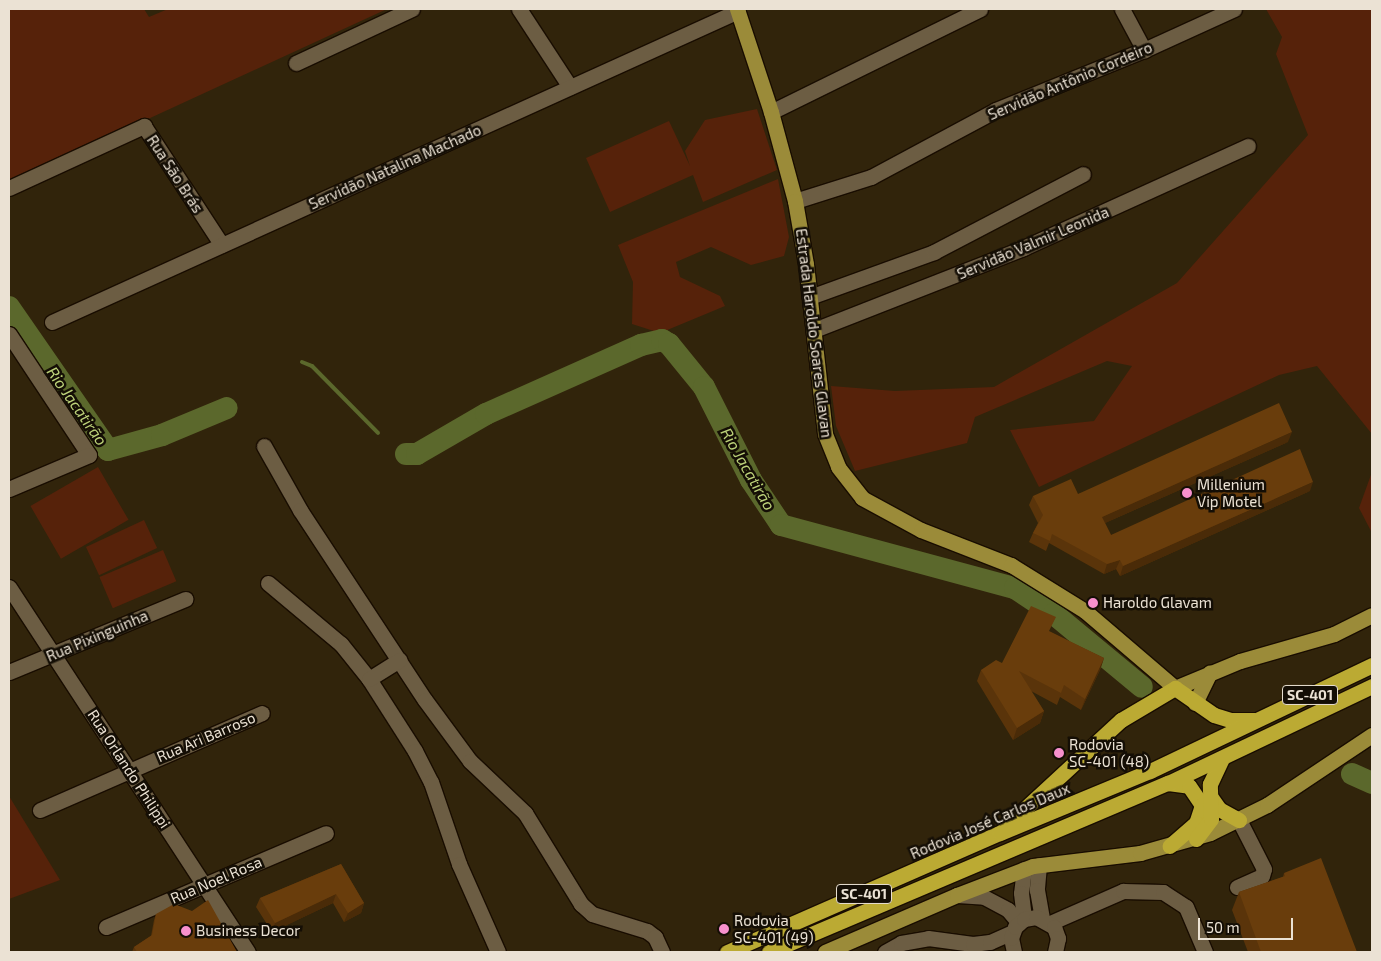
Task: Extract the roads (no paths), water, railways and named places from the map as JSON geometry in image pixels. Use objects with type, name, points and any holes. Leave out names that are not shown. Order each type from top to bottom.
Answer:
[{"type":"highway","name":"Rodovia José Carlos Daux","points":[[727,952],[1000,833],[1099,794],[1372,665]]},
{"type":"highway","name":"SC-401","points":[[769,952],[1168,783],[1372,686]]},
{"type":"highway","points":[[1000,833],[1122,720],[1175,688],[1195,703],[1222,718],[1258,720]]},
{"type":"highway","points":[[1196,839],[1210,819],[1209,794],[1214,770],[1222,758]]},
{"type":"highway","points":[[1168,783],[1189,786],[1202,805],[1196,823],[1170,846]]},
{"type":"highway","points":[[1209,794],[1219,810],[1238,820]]},
{"type":"main road","name":"Estrada Haroldo Soares Glavan","points":[[737,10],[772,112],[796,200],[814,330],[824,434],[838,466],[862,498],[921,530],[1011,565],[1084,611],[1175,688]]},
{"type":"main road","points":[[1175,688],[1210,672],[1315,641],[1372,614]]},
{"type":"main road","points":[[1195,703],[1210,672]]},
{"type":"main road","points":[[825,952],[957,895],[1024,869],[1039,865],[1170,846],[1196,839],[1238,820],[1372,734]]},
{"type":"street","points":[[296,64],[412,9]]},
{"type":"street","points":[[519,9],[570,87]]},
{"type":"street","points":[[772,112],[980,9]]},
{"type":"street","points":[[1122,9],[1144,50]]},
{"type":"street","name":"Servidão Antônio Cordeiro","points":[[796,200],[871,177],[996,110],[1144,50],[1234,9]]},
{"type":"street","name":"Servidão Natalina Machado","points":[[52,322],[737,10]]},
{"type":"street","name":"Rua São Brás","points":[[9,188],[144,126],[222,245]]},
{"type":"street","name":"Servidão Valmir Leonida","points":[[814,330],[1023,248],[1248,146]]},
{"type":"street","points":[[810,297],[934,252],[1082,174]]},
{"type":"street","points":[[9,489],[89,455],[10,338]]},
{"type":"street","points":[[264,446],[287,490],[399,660],[470,761],[525,813],[581,904],[592,914],[647,931],[655,937],[662,952]]},
{"type":"street","points":[[268,583],[341,644],[369,679],[415,751],[431,782],[459,864],[498,952]]},
{"type":"street","name":"Rua Orlando Philippi","points":[[9,587],[248,952]]},
{"type":"street","name":"Rua Pixinguinha","points":[[9,672],[185,599]]},
{"type":"street","points":[[369,679],[399,660]]},
{"type":"street","name":"Rua Ari Barroso","points":[[40,810],[262,713]]},
{"type":"street","points":[[1237,887],[1262,876],[1264,869],[1238,820]]},
{"type":"street","name":"Rua Noel Rosa","points":[[106,927],[326,833]]},
{"type":"street","points":[[1039,865],[1036,890],[1046,920],[1058,938],[1055,952]]},
{"type":"street","points":[[1014,952],[1024,869]]},
{"type":"street","points":[[885,952],[901,943],[928,938],[973,944],[990,942],[1018,925],[1046,920],[1123,891],[1163,892],[1177,898],[1186,907],[1205,952]]},
{"type":"street","points":[[957,895],[984,897],[1000,904],[1018,925]]},
{"type":"waterway","name":"Rio Jacatirão","points":[[9,307],[108,450],[162,435],[227,408]]},
{"type":"waterway","name":"Rio Jacatirão","points":[[406,454],[417,454],[486,414],[641,345],[662,340],[669,344],[704,387],[751,480],[781,525],[1015,588],[1054,614],[1142,687]]},
{"type":"waterway","points":[[302,362],[312,366],[378,433]]},
{"type":"waterway","name":"Rio Jacatirão","points":[[1352,774],[1372,783]]},
{"type":"place","name":"Millenium Vip Motel","points":[[1187,493]]},
{"type":"place","name":"Haroldo Glavam","points":[[1093,603]]},
{"type":"place","name":"Rodovia SC-401 (48)","points":[[1059,753]]},
{"type":"place","name":"Rodovia SC-401 (49)","points":[[724,929]]},
{"type":"place","name":"Business Decor","points":[[186,931]]}]
